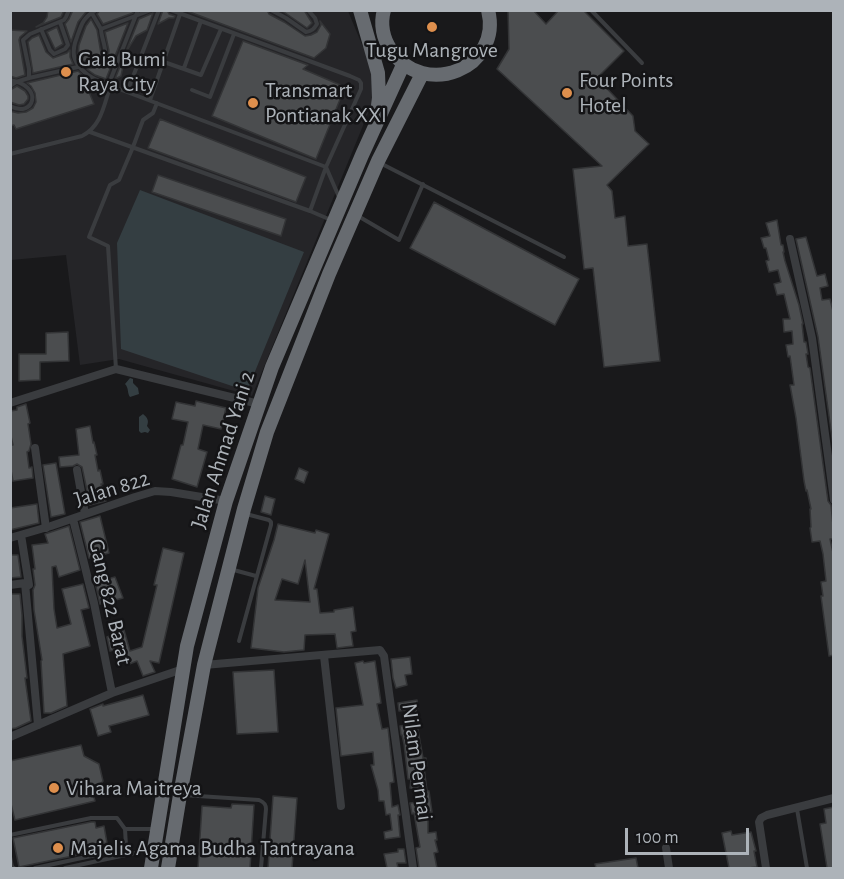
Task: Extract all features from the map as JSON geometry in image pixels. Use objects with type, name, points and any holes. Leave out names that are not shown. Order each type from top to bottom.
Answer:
[{"type":"highway","points":[[360,10],[378,73],[379,98],[375,124]]},
{"type":"highway","points":[[384,10],[383,32],[387,45],[395,57],[404,65],[422,74],[435,76],[460,70],[480,52],[489,28],[488,10]]},
{"type":"highway","name":"Jalan Ahmad Yani 2","points":[[151,868],[187,646],[226,501],[272,366],[375,124],[404,65]]},
{"type":"highway","name":"Jalan Ahmad Yani 2","points":[[168,868],[204,665],[243,513],[267,432],[329,274],[378,161],[422,74]]},
{"type":"street","points":[[790,239],[812,338],[834,500]]},
{"type":"street","points":[[10,403],[116,369],[259,404]]},
{"type":"street","points":[[35,448],[46,528]]},
{"type":"street","points":[[77,470],[85,514]]},
{"type":"street","name":"Jalan 822","points":[[10,538],[155,492],[171,492],[226,501]]},
{"type":"street","name":"Gang 822 Barat","points":[[73,519],[94,603],[112,693]]},
{"type":"street","points":[[21,535],[29,585]]},
{"type":"street","points":[[10,585],[25,583],[38,725]]},
{"type":"street","name":"Nilam Permai","points":[[324,656],[380,650],[384,656],[413,868]]},
{"type":"street","points":[[204,665],[324,656],[342,806]]},
{"type":"street","points":[[10,736],[112,693],[183,669]]},
{"type":"street","points":[[766,868],[759,822],[761,818],[834,798]]},
{"type":"street","points":[[666,848],[669,868]]},
{"type":"lane","points":[[10,86],[29,78],[100,62],[104,59],[106,54],[101,29],[90,10]]},
{"type":"lane","points":[[96,10],[82,23],[75,42],[74,56],[87,75],[326,167],[341,202]]},
{"type":"lane","points":[[10,154],[90,132],[97,124],[138,10]]},
{"type":"lane","points":[[101,29],[151,10]]},
{"type":"lane","points":[[127,92],[159,10]]},
{"type":"lane","points":[[171,10],[350,76],[361,83],[361,89],[326,167],[310,211]]},
{"type":"lane","points":[[275,11],[306,32],[315,29],[317,24],[308,10]]},
{"type":"lane","points":[[591,10],[642,63]]},
{"type":"lane","points":[[29,78],[23,40],[30,34],[60,22],[70,11]]},
{"type":"lane","points":[[150,100],[180,14]]},
{"type":"lane","points":[[184,69],[201,21]]},
{"type":"lane","points":[[41,29],[54,54],[68,45],[60,22]]},
{"type":"lane","points":[[164,62],[201,75],[221,29]]},
{"type":"lane","points":[[192,90],[210,97],[234,34]]},
{"type":"lane","points":[[10,80],[26,85],[33,99],[28,107],[17,109],[10,106]]},
{"type":"lane","points":[[116,369],[108,246],[89,237],[110,184],[119,180],[143,120],[153,113],[157,103]]},
{"type":"lane","points":[[90,132],[333,221]]},
{"type":"lane","points":[[378,161],[564,257]]},
{"type":"lane","points":[[355,214],[399,240],[423,184]]},
{"type":"lane","points":[[238,641],[271,522],[243,513]]},
{"type":"lane","points":[[229,569],[256,576]]},
{"type":"lane","points":[[180,795],[264,802],[266,809],[261,868]]},
{"type":"lane","points":[[796,808],[807,868]]},
{"type":"lane","points":[[10,835],[91,818],[117,818],[125,829],[126,846],[124,849],[35,868]]},
{"type":"lane","points":[[125,829],[157,829]]},
{"type":"lane","points":[[65,868],[154,849]]},
{"type":"lane","points":[[10,857],[14,868]]},
{"type":"lane","points":[[103,861],[104,868]]},
{"type":"shaded area","points":[[11,11],[348,11],[373,71],[376,94],[252,396],[119,359],[80,365],[66,255],[11,260]]},
{"type":"shaded area","points":[[140,190],[304,252],[247,391],[121,349],[117,243]]},
{"type":"shaded area","points":[[130,378],[133,379],[139,394],[130,397],[125,384]]},
{"type":"shaded area","points":[[143,414],[148,420],[147,426],[150,430],[148,433],[139,431],[139,417]]},
{"type":"building","points":[[48,10],[64,10],[61,17],[36,27],[43,23]]},
{"type":"building","points":[[73,10],[86,10],[86,12],[78,22],[71,42],[65,24]]},
{"type":"building","points":[[100,10],[133,10],[133,13],[103,24],[97,14]]},
{"type":"building","points":[[163,10],[175,16],[158,24]]},
{"type":"building","points":[[184,10],[267,10],[269,14],[305,36],[317,32],[321,25],[320,21],[330,34],[326,48],[314,58]]},
{"type":"building","points":[[281,10],[304,10],[312,23],[307,28]]},
{"type":"building","points":[[508,10],[533,10],[546,24],[559,10],[583,10],[624,51],[597,78],[633,116],[635,131],[649,144],[607,185],[612,191],[615,218],[625,216],[628,246],[647,244],[660,361],[604,367],[593,268],[584,269],[573,169],[602,166],[497,69],[509,49]]},
{"type":"building","points":[[153,13],[147,30],[136,36],[126,52],[121,76],[115,79],[139,19]]},
{"type":"building","points":[[91,19],[97,30],[101,54],[98,58],[81,62],[78,55],[79,45]]},
{"type":"building","points":[[128,23],[106,79],[88,70],[102,66],[107,60],[109,51],[105,32]]},
{"type":"building","points":[[57,27],[63,44],[55,49],[47,32]]},
{"type":"building","points":[[10,30],[27,31],[19,40],[25,75],[16,78],[10,76]]},
{"type":"building","points":[[39,35],[46,52],[53,58],[70,50],[73,64],[33,73],[28,42]]},
{"type":"building","points":[[243,41],[308,65],[303,69],[345,87],[316,159],[212,116]]},
{"type":"building","points":[[78,71],[101,86],[89,92],[94,104],[16,129],[14,125],[10,126],[10,111],[26,112],[33,108],[36,102],[35,93],[27,83]]},
{"type":"building","points":[[17,86],[28,96],[24,104],[10,102],[10,90]]},
{"type":"building","points":[[160,119],[306,177],[296,202],[148,148]]},
{"type":"building","points":[[158,175],[286,219],[281,236],[152,192]]},
{"type":"building","points":[[434,202],[579,279],[555,325],[410,248]]},
{"type":"building","points":[[777,220],[785,261],[803,324],[828,501],[831,505],[834,535],[834,539],[830,539],[834,557],[834,655],[829,656],[821,596],[823,596],[821,582],[826,581],[823,554],[820,541],[812,542],[811,509],[804,481],[790,385],[794,385],[786,345],[793,344],[792,331],[784,332],[783,319],[790,319],[784,294],[777,295],[774,284],[781,282],[778,270],[769,272],[766,261],[769,260],[761,238],[770,236],[766,223]]},
{"type":"building","points":[[806,237],[817,276],[825,274],[828,286],[820,288],[822,300],[830,299],[834,315],[834,452],[818,337],[796,239]]},
{"type":"building","points":[[68,332],[69,361],[40,362],[40,380],[19,381],[19,354],[46,354],[46,333]]},
{"type":"building","points":[[196,401],[226,408],[221,429],[203,425],[198,449],[207,452],[197,487],[172,479],[188,422],[172,419],[176,402],[195,406]]},
{"type":"building","points":[[26,404],[31,444],[27,452],[33,478],[13,481],[10,465],[10,445],[13,445],[10,432],[10,411],[17,410],[17,407]]},
{"type":"building","points":[[90,426],[106,501],[90,505],[82,467],[77,464],[60,467],[59,457],[79,455],[76,429]]},
{"type":"building","points":[[56,463],[65,514],[51,517],[43,465]]},
{"type":"building","points":[[299,468],[308,472],[304,483],[295,479]]},
{"type":"building","points":[[265,496],[275,499],[271,515],[261,512]]},
{"type":"building","points":[[37,504],[39,523],[10,530],[10,508]]},
{"type":"building","points":[[100,516],[109,553],[89,558],[80,522]]},
{"type":"building","points":[[278,524],[329,534],[314,589],[317,589],[320,613],[353,607],[356,631],[351,632],[353,646],[337,648],[335,634],[305,635],[304,650],[284,652],[251,648],[258,588]],"holes":[[[305,560],[310,602],[275,600],[282,579],[298,584]]]},
{"type":"building","points":[[69,526],[80,570],[59,577],[56,566],[52,567],[57,628],[71,624],[62,589],[83,584],[89,608],[81,610],[90,646],[63,654],[67,706],[51,713],[44,713],[42,660],[34,610],[33,569],[35,569],[32,545],[48,543],[45,534]]},
{"type":"building","points":[[163,548],[184,553],[159,663],[150,661],[155,672],[143,676],[137,661],[127,665],[121,648],[110,651],[107,637],[124,630],[130,651],[142,647],[157,585],[154,585]]},
{"type":"building","points":[[10,555],[18,555],[21,577],[10,578]]},
{"type":"building","points":[[115,577],[123,598],[100,604],[95,582]]},
{"type":"building","points":[[10,594],[20,594],[27,678],[25,678],[31,721],[10,729]]},
{"type":"building","points":[[410,657],[412,674],[405,675],[407,685],[396,688],[391,659]]},
{"type":"building","points":[[363,661],[364,663],[375,661],[381,703],[377,704],[382,729],[388,728],[394,782],[390,783],[392,807],[398,805],[400,837],[385,839],[384,832],[392,830],[390,814],[386,815],[384,801],[379,801],[371,765],[374,765],[373,752],[341,756],[336,708],[363,705],[355,663]]},
{"type":"building","points":[[274,670],[278,732],[237,734],[233,672]]},
{"type":"building","points":[[143,695],[149,715],[109,726],[111,732],[98,736],[90,709]]},
{"type":"building","points":[[417,700],[416,719],[423,758],[426,758],[427,766],[424,767],[432,812],[428,812],[428,833],[436,832],[438,852],[434,853],[437,868],[419,868],[416,848],[420,847],[410,803],[418,802],[415,789],[410,788],[411,779],[408,779],[401,735],[400,726],[408,725],[405,710],[399,711],[398,703]]},
{"type":"building","name":"Vihara Maitreya","points":[[81,745],[84,756],[99,764],[103,781],[93,794],[95,801],[15,820],[10,800],[10,761]]},
{"type":"building","points":[[273,796],[297,798],[292,868],[268,868]]},
{"type":"building","points":[[232,804],[254,805],[250,868],[198,868],[202,806],[231,808]]},
{"type":"building","points":[[834,807],[834,868],[827,868],[820,824],[826,823],[824,809]]},
{"type":"building","name":"Majelis Agama Budha Tantrayana","points":[[95,822],[96,828],[104,826],[107,843],[100,844],[102,850],[19,867],[13,838]]},
{"type":"building","points":[[731,831],[732,835],[751,832],[757,867],[729,868],[722,833]]},
{"type":"building","points":[[398,849],[404,849],[406,863],[397,863],[398,868],[387,868],[384,854],[398,852]]},
{"type":"building","points":[[636,858],[638,868],[596,868],[595,864]]},
{"type":"place","name":"Tugu Mangrove","points":[[432,27]]},
{"type":"place","name":"Gaia Bumi Raya City","points":[[66,72]]},
{"type":"place","name":"Four Points Hotel","points":[[567,93]]},
{"type":"place","name":"Transmart Pontianak XXI","points":[[253,103]]},
{"type":"place","name":"Vihara Maitreya","points":[[54,788]]},
{"type":"place","name":"Majelis Agama Budha Tantrayana","points":[[58,848]]}]
